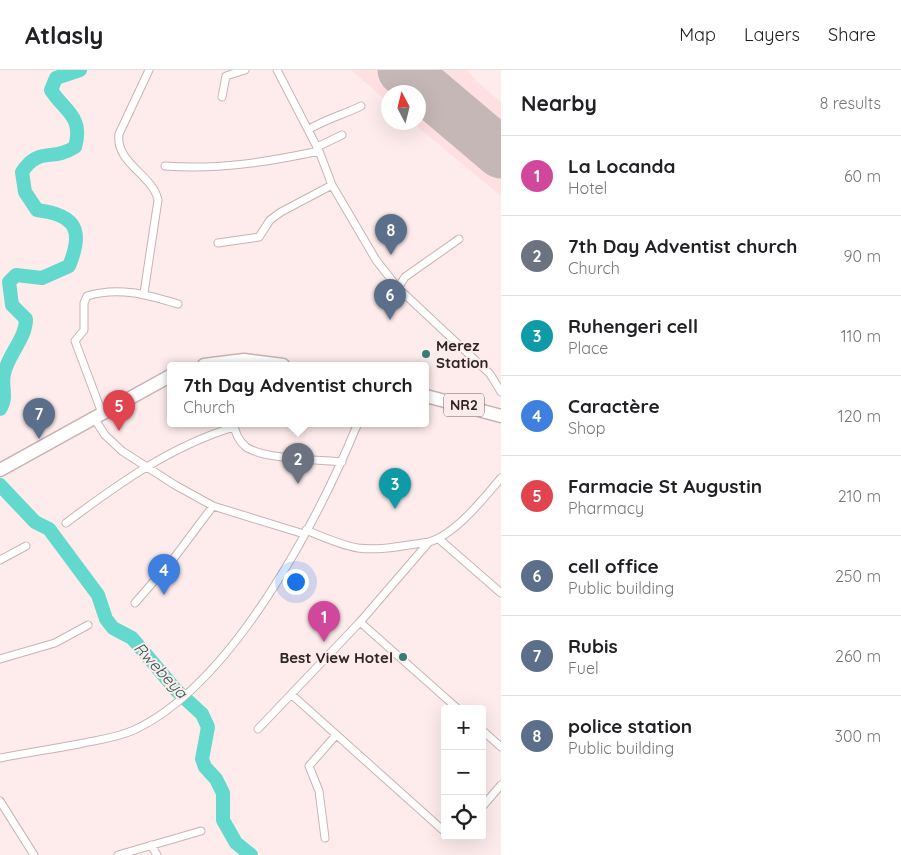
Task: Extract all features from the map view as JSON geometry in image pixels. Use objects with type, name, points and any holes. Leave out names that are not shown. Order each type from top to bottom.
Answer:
[{"type":"highway","points":[[235,362],[244,360],[260,362]]},
{"type":"highway","points":[[0,470],[167,378]]},
{"type":"highway","name":"NR2","points":[[429,397],[501,416]]},
{"type":"street","points":[[144,294],[158,200],[153,188],[133,169],[118,141],[119,134],[149,70]]},
{"type":"street","points":[[222,96],[226,76],[245,70]]},
{"type":"street","points":[[277,70],[318,149],[332,185],[376,260],[398,288],[490,374],[501,392]]},
{"type":"street","points":[[308,130],[324,120],[343,115],[361,106]]},
{"type":"street","points":[[165,166],[201,167],[258,164],[318,149],[342,135]]},
{"type":"street","points":[[218,243],[259,237],[270,220],[280,212],[332,185]]},
{"type":"street","points":[[398,288],[405,277],[459,239]]},
{"type":"street","points":[[178,304],[144,294],[123,291],[98,293],[88,296],[84,303],[84,330],[75,342],[105,435],[122,451],[175,485],[213,506],[358,548],[374,549],[439,539],[478,504],[501,478]]},
{"type":"street","points":[[66,523],[147,466],[189,443],[229,427]]},
{"type":"street","points":[[235,427],[238,438],[253,450],[276,456],[342,462]]},
{"type":"street","points":[[0,758],[111,738],[133,730],[167,711],[195,687],[252,620],[325,498],[356,427]]},
{"type":"street","points":[[135,603],[174,558],[213,506]]},
{"type":"street","points":[[439,539],[501,593]]},
{"type":"street","points":[[258,729],[360,622],[429,542]]},
{"type":"street","points":[[0,560],[26,546]]},
{"type":"street","points":[[360,622],[453,705]]},
{"type":"street","points":[[0,659],[55,643],[88,625]]},
{"type":"street","points":[[292,695],[441,828]]},
{"type":"street","points":[[486,734],[501,747]]},
{"type":"street","points":[[324,838],[319,791],[309,766],[336,735]]},
{"type":"street","points":[[486,802],[501,785]]},
{"type":"street","points":[[0,801],[34,855]]},
{"type":"street","points":[[118,855],[201,831]]},
{"type":"street","points":[[151,845],[157,855]]},
{"type":"shaded area","points":[[351,70],[468,70],[477,82],[501,102],[501,196],[421,130],[426,130],[426,85],[381,85],[381,96]]},
{"type":"waterway","name":"Rwebeya","points":[[0,409],[4,400],[3,379],[6,367],[23,333],[26,319],[12,305],[9,282],[16,275],[42,278],[69,266],[74,253],[76,234],[73,226],[61,216],[37,210],[25,192],[22,172],[34,159],[59,154],[75,147],[77,137],[75,121],[51,90],[56,78],[80,70]]},
{"type":"waterway","name":"Rwebeya","points":[[0,485],[35,522],[49,529],[98,595],[106,619],[113,628],[132,638],[176,690],[202,714],[208,727],[202,759],[205,767],[216,779],[223,793],[223,820],[236,843],[251,855]]},
{"type":"runway","points":[[403,70],[501,153]]},
{"type":"place","name":"police station","points":[[391,255]]},
{"type":"place","name":"cell office","points":[[390,320]]},
{"type":"place","name":"Merez Station","points":[[426,354]]},
{"type":"place","name":"Farmacie St Augustin","points":[[119,431]]},
{"type":"place","name":"Rubis","points":[[39,439]]},
{"type":"place","name":"7th Day Adventist church","points":[[298,484]]},
{"type":"place","name":"Ruhengeri cell","points":[[395,509]]},
{"type":"place","name":"Caractère","points":[[164,595]]},
{"type":"place","name":"La Locanda","points":[[324,642]]},
{"type":"place","name":"Best View Hotel","points":[[403,657]]}]
